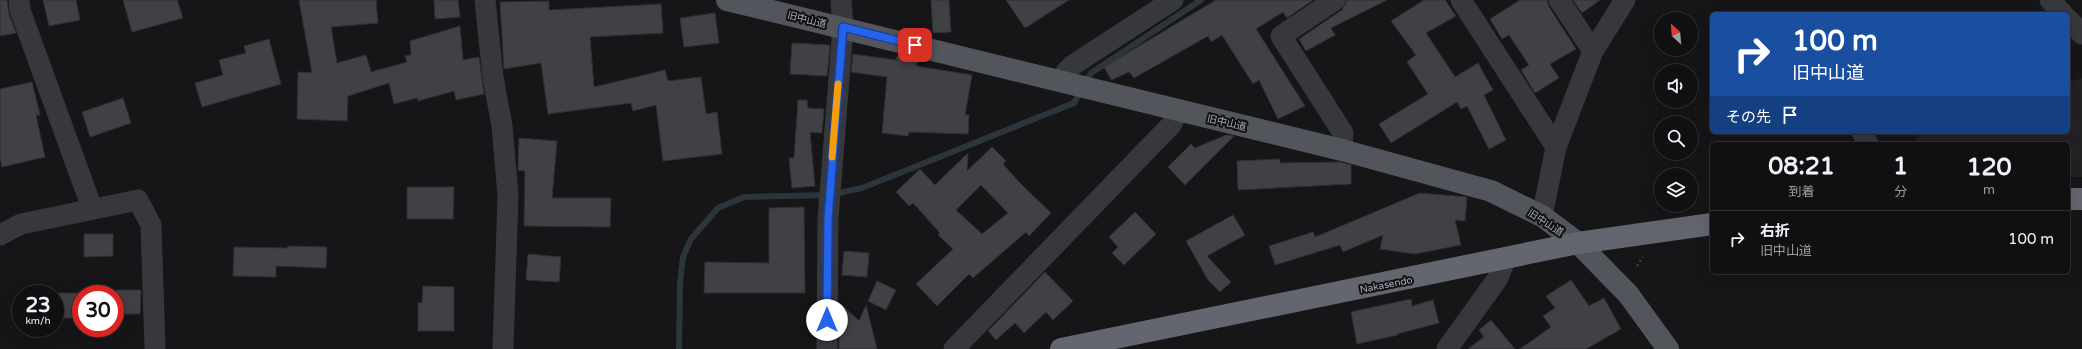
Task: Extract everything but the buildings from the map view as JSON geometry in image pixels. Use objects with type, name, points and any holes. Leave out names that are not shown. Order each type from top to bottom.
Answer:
[{"type":"highway","points":[[2070,199],[2082,199]]},
{"type":"highway","name":"Nakasendo","points":[[1061,349],[1578,244],[1658,230],[1710,224]]},
{"type":"main road","name":"旧中山道","points":[[727,0],[843,27],[1178,111],[1342,150],[1490,191],[1542,216],[1578,244],[1628,294],[1668,349]]},
{"type":"street","points":[[485,0],[493,77],[502,126],[508,195],[503,349]]},
{"type":"street","points":[[827,349],[828,219],[843,27],[841,0]]},
{"type":"street","points":[[1076,85],[1066,72],[1073,65],[1173,0]]},
{"type":"street","points":[[1335,0],[1281,36],[1343,133],[1342,150]]},
{"type":"street","points":[[1461,0],[1556,147]]},
{"type":"street","points":[[1558,0],[1593,51]]},
{"type":"street","points":[[1542,216],[1556,147],[1593,51],[1623,1]]},
{"type":"street","points":[[19,5],[92,208]]},
{"type":"street","points":[[2070,22],[2082,34]]},
{"type":"street","points":[[954,349],[1171,125],[1178,111]]},
{"type":"street","points":[[0,235],[21,224],[92,208],[138,200],[151,225],[155,349]]},
{"type":"street","points":[[1447,349],[1498,278],[1505,260]]},
{"type":"path","points":[[1636,266],[1643,257]]},
{"type":"shaded area","points":[[2082,78],[2082,177],[2070,177],[2070,142],[1917,142],[1915,137],[1920,134],[2070,134],[2070,81]]},
{"type":"waterway","points":[[1085,83],[1091,73],[1201,0]]},
{"type":"waterway","points":[[679,349],[680,283],[683,257],[691,239],[718,208],[744,197],[829,195],[862,188],[1074,103],[1081,91]]},
{"type":"slow traffic","points":[[832,157],[838,84]]},
{"type":"route","points":[[827,320],[828,219],[843,27],[915,45]]}]
